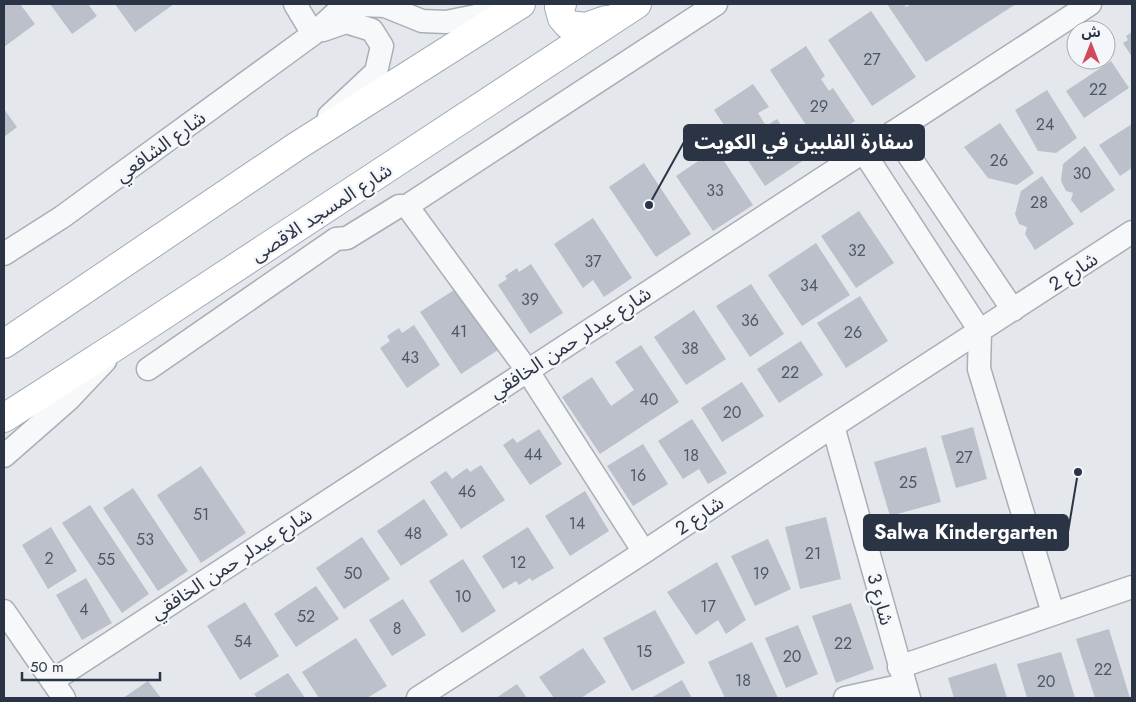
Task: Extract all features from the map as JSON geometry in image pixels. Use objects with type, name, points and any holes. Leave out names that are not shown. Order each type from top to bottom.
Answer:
[{"type":"main road","points":[[9,340],[297,146],[521,4]]},
{"type":"main road","points":[[562,4],[559,7],[562,18],[568,25],[586,26],[628,10]]},
{"type":"main road","name":"شارع المسجد الاقصى","points":[[4,418],[312,219],[628,10]]},
{"type":"street","name":"شارع الشافعي","points":[[4,254],[62,217],[313,34],[337,12],[361,5],[385,6],[422,21],[446,22],[476,16],[500,4]]},
{"type":"street","points":[[148,369],[336,239],[347,238],[400,206],[408,206],[716,4]]},
{"type":"street","name":"شارع عبدلر حمن الخافقي","points":[[58,690],[528,370],[1090,4]]},
{"type":"street","points":[[298,5],[313,34]]},
{"type":"street","name":"شارع الشافعي","points":[[297,146],[376,72],[382,46],[372,30],[346,22],[313,34]]},
{"type":"street","points":[[893,132],[1013,310]]},
{"type":"street","points":[[863,151],[980,331],[979,369],[1053,614]]},
{"type":"street","points":[[408,206],[528,370],[644,552]]},
{"type":"street","points":[[312,219],[336,239]]},
{"type":"street","name":"شارع 2","points":[[420,698],[1132,232]]},
{"type":"street","points":[[4,456],[69,399],[127,339]]},
{"type":"street","name":"شارع 3","points":[[833,426],[904,683]]},
{"type":"street","points":[[845,698],[904,683],[1053,614],[1132,587]]},
{"type":"street","points":[[4,611],[58,690]]},
{"type":"building","points":[[4,4],[20,4],[35,24],[4,47]]},
{"type":"building","points":[[50,4],[88,4],[97,16],[72,34]]},
{"type":"building","points":[[115,4],[174,4],[135,32]]},
{"type":"building","points":[[887,4],[904,4],[906,7],[912,4],[1016,4],[926,62]]},
{"type":"building","points":[[871,11],[916,77],[872,106],[828,40]]},
{"type":"building","points":[[1132,32],[1132,57],[1123,43],[1128,40],[1126,36]]},
{"type":"building","points":[[806,46],[825,76],[821,79],[829,91],[833,88],[855,121],[819,145],[770,70]]},
{"type":"building","points":[[1116,68],[1129,88],[1084,118],[1066,91],[1098,70]]},
{"type":"building","points":[[753,84],[769,107],[758,113],[766,126],[777,119],[804,160],[765,186],[745,156],[752,152],[747,145],[740,149],[714,110]]},
{"type":"building","points":[[1047,90],[1077,138],[1056,153],[1038,151],[1015,110]]},
{"type":"building","points":[[4,109],[17,127],[4,137]]},
{"type":"building","points":[[1000,123],[1034,173],[1017,185],[988,178],[964,147]]},
{"type":"building","points":[[1132,124],[1132,168],[1120,176],[1099,145]]},
{"type":"building","points":[[1085,146],[1115,190],[1081,213],[1071,200],[1073,193],[1066,191],[1061,181],[1063,164]]},
{"type":"building","points":[[716,149],[753,205],[713,231],[676,176]]},
{"type":"building","points":[[644,163],[691,234],[656,257],[609,187]]},
{"type":"building","points":[[1042,176],[1074,224],[1035,250],[1025,234],[1027,227],[1019,224],[1015,214],[1021,191]]},
{"type":"building","points":[[859,211],[894,263],[856,288],[821,236]]},
{"type":"building","points":[[593,218],[632,278],[604,297],[593,280],[583,288],[554,244]]},
{"type":"building","points":[[816,243],[850,295],[802,326],[768,275]]},
{"type":"building","points":[[531,264],[563,313],[530,334],[498,285],[507,279],[505,276],[517,268],[519,272]]},
{"type":"building","points":[[751,284],[784,334],[750,357],[716,306]]},
{"type":"building","points":[[457,288],[498,350],[461,374],[420,312]]},
{"type":"building","points":[[860,296],[888,341],[846,368],[817,323]]},
{"type":"building","points":[[694,310],[726,359],[686,385],[654,337]]},
{"type":"building","points":[[414,325],[440,365],[407,388],[380,348],[390,341],[387,336],[399,328],[402,333]]},
{"type":"building","points":[[801,341],[823,375],[779,403],[757,369]]},
{"type":"building","points":[[641,345],[679,402],[600,454],[562,397],[592,377],[611,406],[634,390],[615,362]]},
{"type":"building","points":[[742,382],[764,416],[722,442],[701,408]]},
{"type":"building","points":[[692,419],[727,473],[708,484],[699,469],[683,479],[658,441]]},
{"type":"building","points":[[973,427],[987,479],[956,488],[941,436]]},
{"type":"building","points":[[539,429],[562,464],[530,485],[503,445],[513,438],[517,443]]},
{"type":"building","points":[[643,444],[668,484],[633,506],[607,466]]},
{"type":"building","points":[[926,447],[941,502],[890,516],[874,462]]},
{"type":"building","points":[[481,465],[505,500],[461,529],[430,482],[446,471],[452,479],[467,468],[470,472]]},
{"type":"building","points":[[201,466],[246,533],[201,563],[157,495]]},
{"type":"building","points":[[133,488],[188,571],[158,591],[103,508]]},
{"type":"building","points":[[585,491],[609,531],[570,556],[545,516]]},
{"type":"building","points":[[424,499],[448,535],[401,566],[377,531]]},
{"type":"building","points":[[90,505],[149,594],[122,613],[62,523]]},
{"type":"building","points":[[826,517],[841,579],[800,589],[785,527]]},
{"type":"building","points":[[51,527],[77,571],[48,589],[22,545]]},
{"type":"building","points":[[528,527],[554,568],[532,581],[530,578],[519,585],[516,581],[503,589],[482,556]]},
{"type":"building","points":[[362,537],[390,579],[344,609],[316,568]]},
{"type":"building","points":[[768,539],[791,589],[755,606],[731,556]]},
{"type":"building","points":[[463,559],[496,611],[462,633],[429,581]]},
{"type":"building","points":[[717,562],[746,620],[726,634],[718,620],[696,635],[667,592]]},
{"type":"building","points":[[86,578],[112,623],[82,640],[56,595]]},
{"type":"building","points":[[316,586],[339,619],[296,647],[274,614]]},
{"type":"building","points":[[403,599],[426,635],[392,656],[369,620]]},
{"type":"building","points":[[245,602],[279,656],[240,680],[207,626]]},
{"type":"building","points":[[851,603],[874,669],[836,683],[812,616]]},
{"type":"building","points":[[655,610],[685,663],[632,691],[603,638]]},
{"type":"building","points":[[798,625],[818,674],[786,688],[765,638]]},
{"type":"building","points":[[1109,629],[1130,698],[1095,698],[1076,639]]},
{"type":"building","points":[[356,638],[387,686],[367,698],[319,698],[302,672]]},
{"type":"building","points":[[752,642],[778,698],[725,698],[708,662]]},
{"type":"building","points":[[583,648],[606,682],[581,698],[554,698],[539,677]]},
{"type":"building","points":[[1061,652],[1075,698],[1027,698],[1017,664]]},
{"type":"building","points":[[996,663],[1007,698],[954,698],[948,678]]},
{"type":"building","points":[[288,673],[305,698],[257,698],[254,694]]},
{"type":"building","points":[[682,680],[692,698],[651,698]]},
{"type":"building","points":[[148,681],[161,698],[123,698]]},
{"type":"building","points":[[517,684],[527,698],[496,698]]},
{"type":"place","name":"سفارة الفلبين في الكويت","points":[[649,205]]},
{"type":"place","name":"Salwa Kindergarten","points":[[1078,472]]}]
